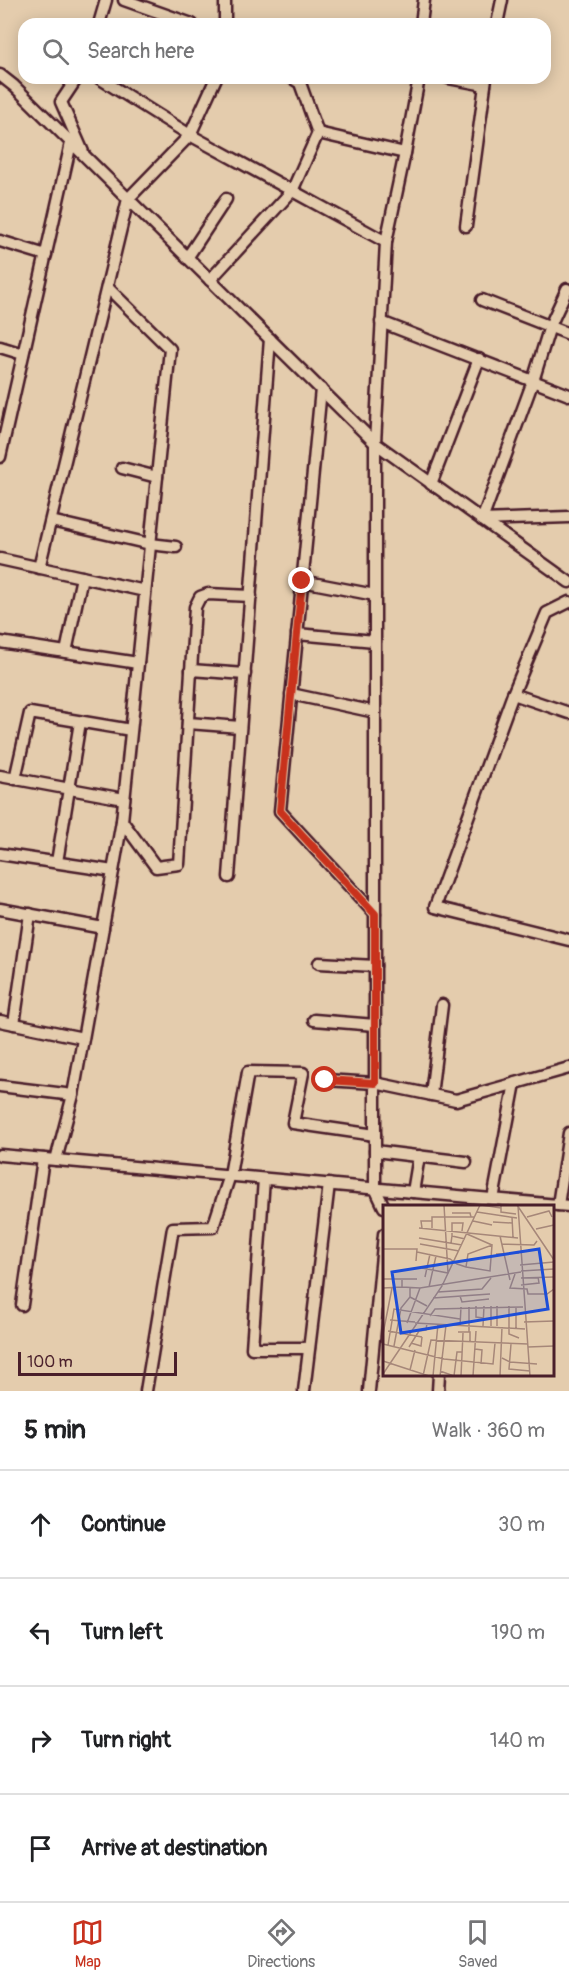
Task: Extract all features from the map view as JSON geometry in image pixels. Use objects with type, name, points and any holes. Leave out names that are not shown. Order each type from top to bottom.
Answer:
[{"type":"street","points":[[101,18],[106,0]]},
{"type":"street","points":[[124,0],[175,18]]},
{"type":"street","points":[[225,0],[225,18]]},
{"type":"street","points":[[422,18],[424,0]]},
{"type":"street","points":[[499,18],[502,0]]},
{"type":"street","points":[[0,75],[375,443],[569,582]]},
{"type":"street","points":[[73,84],[61,102],[85,157]]},
{"type":"street","points":[[109,84],[190,135],[386,243]]},
{"type":"street","points":[[39,568],[128,199],[190,135],[213,84]]},
{"type":"street","points":[[210,280],[292,191],[318,133],[300,84]]},
{"type":"street","points":[[385,1205],[375,1188],[375,443],[386,243],[418,84]]},
{"type":"street","points":[[466,226],[486,84]]},
{"type":"street","points":[[318,133],[405,153]]},
{"type":"street","points":[[0,457],[4,421],[23,354],[71,143]]},
{"type":"street","points":[[187,258],[226,199]]},
{"type":"street","points":[[0,241],[46,255]]},
{"type":"street","points":[[56,1160],[73,1095],[122,821],[127,732],[138,663],[170,349],[107,288]]},
{"type":"street","points":[[482,520],[533,381],[550,326],[567,289]]},
{"type":"street","points":[[482,300],[569,334]]},
{"type":"street","points":[[381,322],[569,395]]},
{"type":"street","points":[[229,877],[270,339]]},
{"type":"street","points":[[0,347],[23,354]]},
{"type":"street","points":[[431,484],[478,359]]},
{"type":"street","points":[[321,389],[280,811],[375,914]]},
{"type":"street","points":[[122,468],[157,477]]},
{"type":"street","points":[[482,520],[569,517]]},
{"type":"street","points":[[51,521],[150,544],[176,547]]},
{"type":"street","points":[[0,559],[145,591]]},
{"type":"street","points":[[66,652],[82,577]]},
{"type":"street","points":[[302,581],[375,595]]},
{"type":"street","points":[[122,821],[156,867],[179,864],[195,607],[200,597],[208,594],[250,596]]},
{"type":"street","points":[[569,602],[547,613],[513,694],[435,907],[569,940]]},
{"type":"street","points":[[297,634],[375,641]]},
{"type":"street","points":[[0,642],[138,663]]},
{"type":"street","points":[[191,670],[244,674]]},
{"type":"street","points":[[291,694],[375,712]]},
{"type":"street","points":[[513,694],[569,713]]},
{"type":"street","points":[[15,779],[30,713],[127,732]]},
{"type":"street","points":[[57,862],[80,722]]},
{"type":"street","points":[[188,723],[240,727]]},
{"type":"street","points":[[0,776],[124,799]]},
{"type":"street","points":[[0,854],[113,871]]},
{"type":"street","points":[[0,909],[103,928]]},
{"type":"street","points":[[14,1024],[30,914]]},
{"type":"street","points":[[319,963],[375,966]]},
{"type":"street","points":[[431,1095],[442,1005]]},
{"type":"street","points":[[314,1020],[375,1025]]},
{"type":"street","points":[[0,1021],[83,1038]]},
{"type":"street","points":[[325,1080],[375,1083],[456,1100],[569,1068]]},
{"type":"street","points":[[146,1391],[173,1228],[213,1227],[230,1175],[248,1072],[303,1073],[293,1123],[375,1135]]},
{"type":"street","points":[[493,1199],[515,1083]]},
{"type":"street","points":[[0,1086],[73,1095]]},
{"type":"street","points":[[0,1155],[375,1188],[413,1192],[451,1201],[493,1199],[563,1205],[569,1133]]},
{"type":"street","points":[[375,1151],[466,1162]]},
{"type":"street","points":[[413,1192],[419,1156]]},
{"type":"street","points":[[22,1305],[43,1159]]},
{"type":"street","points":[[264,1179],[252,1348],[309,1348]]},
{"type":"street","points":[[304,1391],[329,1184]]},
{"type":"street","points":[[386,1205],[389,1190]]},
{"type":"street","points":[[369,1391],[383,1244]]},
{"type":"street","points":[[438,1391],[440,1376]]},
{"type":"route","points":[[302,581],[280,811],[375,914],[375,1083],[325,1080]]}]
